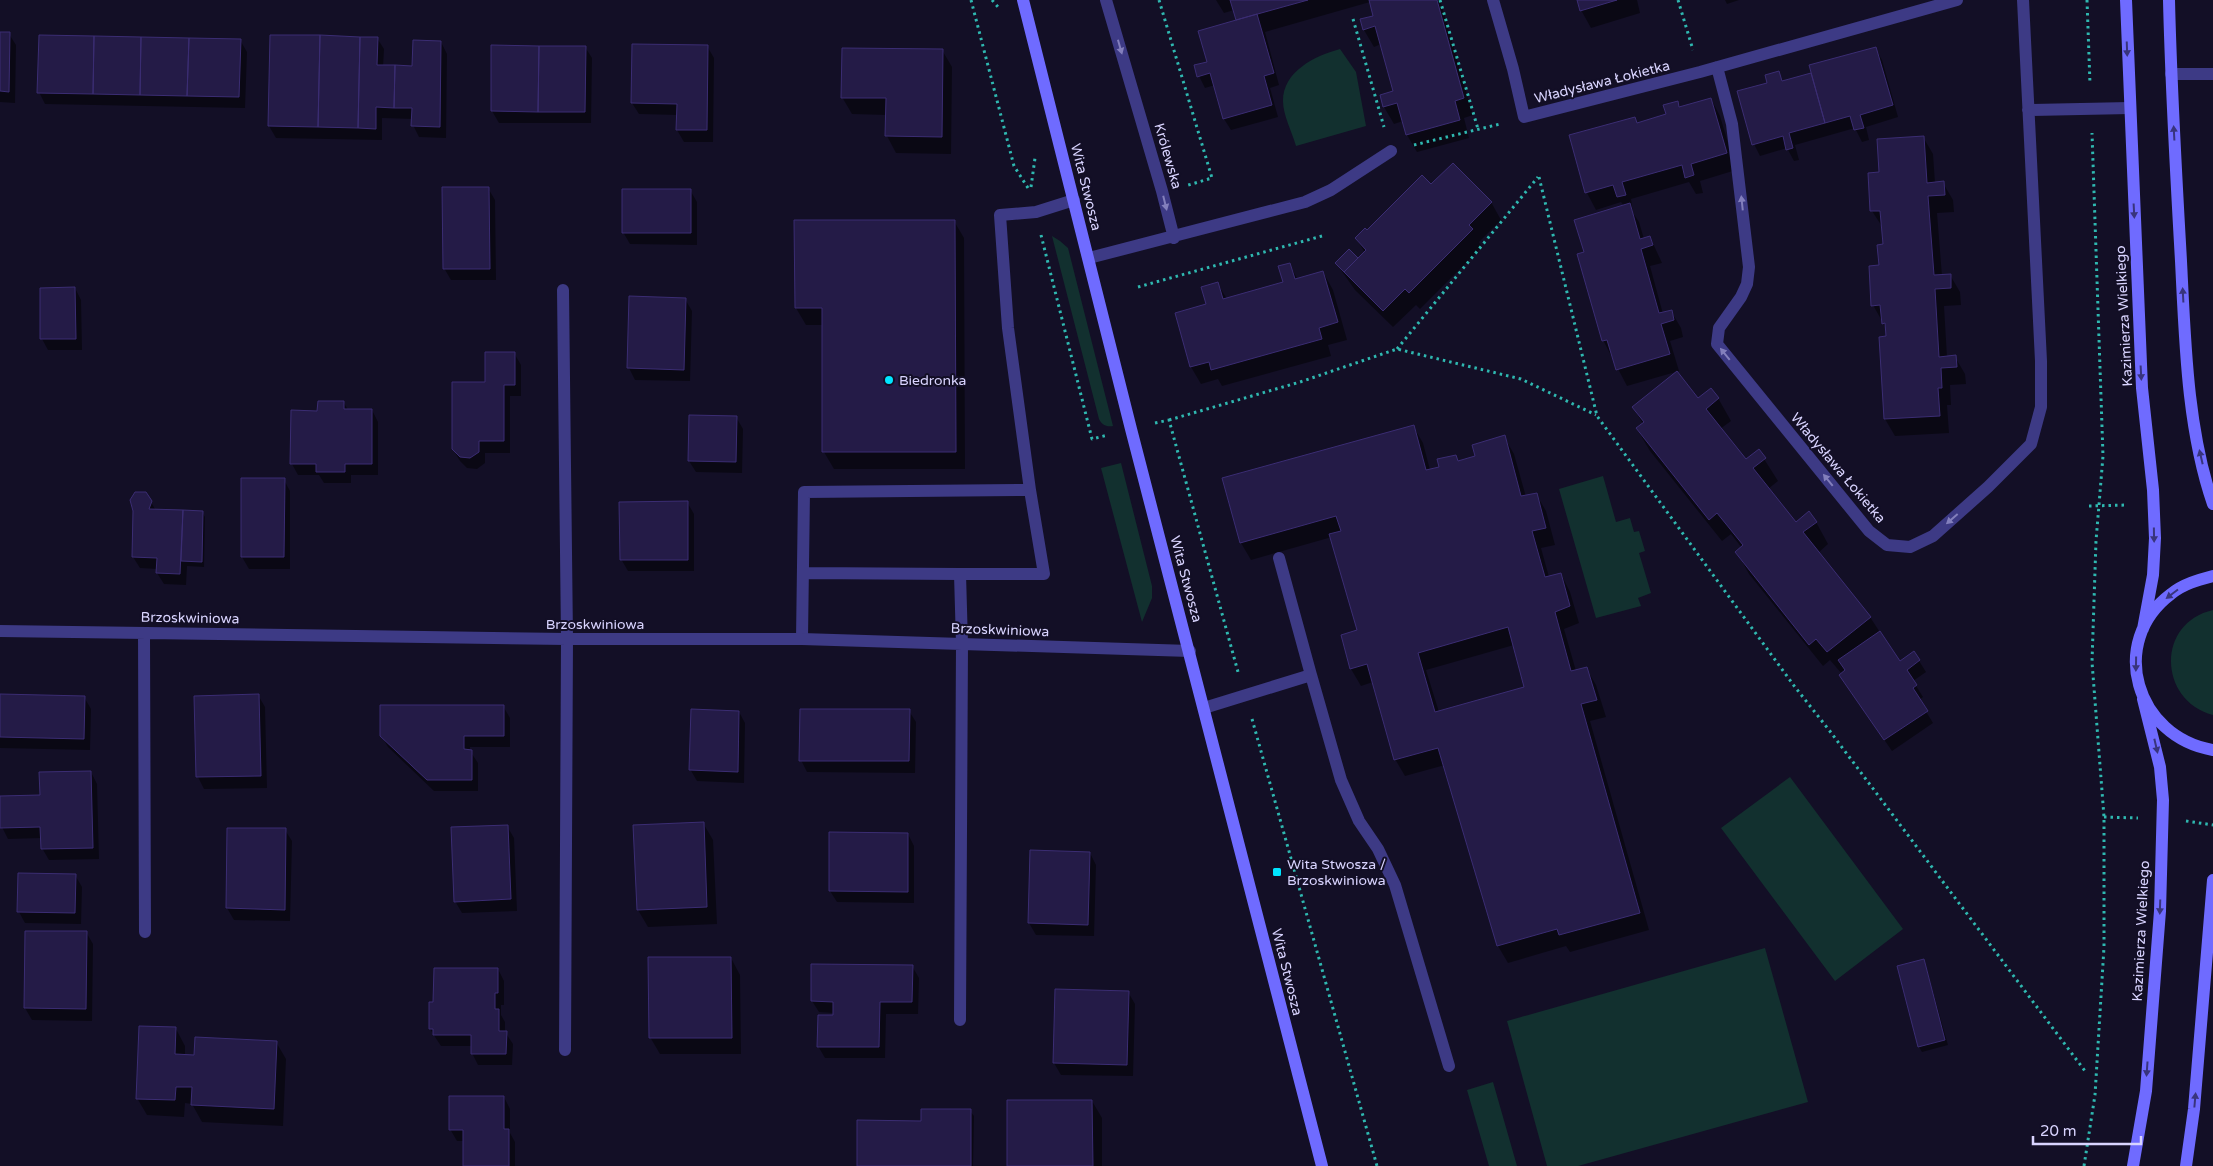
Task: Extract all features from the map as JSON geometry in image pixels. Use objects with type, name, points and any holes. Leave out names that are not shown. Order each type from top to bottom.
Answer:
[{"type":"main road","name":"Wita Stwosza","points":[[1023,0],[1322,1166]]},
{"type":"main road","name":"Kazimierza Wielkiego","points":[[2126,0],[2142,388],[2153,490],[2153,575],[2143,629]]},
{"type":"main road","points":[[2169,0],[2171,74],[2187,349],[2198,444],[2213,504]]},
{"type":"main road","points":[[2213,576],[2191,582],[2171,593],[2154,610],[2143,629],[2137,651],[2136,675],[2143,698],[2156,720],[2174,736],[2196,747],[2213,750]]},
{"type":"main road","name":"Kazimierza Wielkiego","points":[[2133,1166],[2146,1091],[2160,911],[2163,800],[2160,767],[2143,698]]},
{"type":"main road","points":[[2186,1166],[2194,1109],[2213,880]]},
{"type":"street","name":"Królewska","points":[[1106,0],[1174,238]]},
{"type":"street","name":"Władysława Łokietka","points":[[1493,0],[1513,69],[1524,117],[1700,72],[1957,0]]},
{"type":"street","name":"Władysława Łokietka","points":[[1717,67],[1732,124],[1749,267],[1747,284],[1741,297],[1719,328],[1717,344],[1869,531],[1887,546],[1910,547],[1933,536],[1988,487],[2031,444],[2042,407],[2042,361],[2023,0]]},
{"type":"street","points":[[2171,74],[2213,74]]},
{"type":"street","points":[[2028,110],[2130,108]]},
{"type":"street","points":[[1089,258],[1174,238],[1305,202],[1330,190],[1391,151]]},
{"type":"street","points":[[803,573],[1044,574],[1030,490],[1008,328],[1000,215],[1036,212],[1074,200]]},
{"type":"street","points":[[563,290],[567,639],[565,1050]]},
{"type":"street","points":[[802,639],[804,492],[1030,490]]},
{"type":"street","points":[[1279,558],[1341,780],[1359,820],[1378,849],[1395,884],[1449,1066]]},
{"type":"street","points":[[960,574],[962,644],[960,1020]]},
{"type":"street","name":"Brzoskwiniowa","points":[[0,631],[567,639],[802,639],[1190,651]]},
{"type":"street","points":[[144,633],[145,932]]},
{"type":"street","points":[[1204,708],[1311,675]]},
{"type":"path","points":[[971,0],[1014,166],[1030,192]]},
{"type":"path","points":[[1159,0],[1212,178],[1162,192]]},
{"type":"path","points":[[1440,0],[1478,129]]},
{"type":"path","points":[[1678,0],[1700,72]]},
{"type":"path","points":[[2084,1166],[2095,1095],[2104,947],[2104,817],[2092,662],[2096,550],[2103,456],[2087,0]]},
{"type":"path","points":[[1352,19],[1391,151],[1524,117]]},
{"type":"path","points":[[1170,420],[1300,382],[1397,349],[1538,177],[1596,416],[1795,687],[2085,1071]]},
{"type":"path","points":[[1138,287],[1322,236]]},
{"type":"path","points":[[1397,349],[1521,379],[1596,416]]},
{"type":"green space","points":[[1340,49],[1356,72],[1366,126],[1296,146],[1283,106],[1284,90],[1288,81],[1302,66]]},
{"type":"green space","points":[[1052,236],[1068,248],[1113,426],[1104,425],[1099,419]]},
{"type":"green space","points":[[1121,463],[1152,586],[1152,598],[1142,622],[1101,468]]},
{"type":"green space","points":[[1603,476],[1616,522],[1630,518],[1634,532],[1639,531],[1645,551],[1639,553],[1651,593],[1638,598],[1641,606],[1596,618],[1559,489]]},
{"type":"green space","points":[[2213,610],[2213,715],[2195,707],[2182,694],[2174,679],[2171,662],[2173,645],[2181,630],[2194,618]]},
{"type":"green space","points":[[1790,777],[1903,929],[1835,981],[1721,828]]},
{"type":"green space","points":[[1765,948],[1808,1102],[1578,1166],[1547,1166],[1507,1021]]},
{"type":"green space","points":[[1493,1082],[1517,1166],[1489,1166],[1467,1090]]},
{"type":"building","points":[[1230,0],[1308,0],[1236,20]]},
{"type":"building","points":[[1369,0],[1437,0],[1464,98],[1455,101],[1460,120],[1406,135],[1397,103],[1383,107],[1380,95],[1393,91],[1375,26],[1363,30],[1360,19],[1373,16]]},
{"type":"building","points":[[1577,0],[1617,0],[1580,11]]},
{"type":"building","points":[[1257,14],[1274,73],[1264,76],[1272,105],[1223,119],[1210,73],[1197,77],[1194,65],[1207,62],[1198,31]]},
{"type":"building","points":[[0,32],[10,32],[9,92],[0,91]]},
{"type":"building","points":[[39,35],[94,36],[93,94],[37,93]]},
{"type":"building","points":[[270,35],[320,35],[318,127],[268,126]]},
{"type":"building","points":[[320,35],[360,37],[358,128],[318,127]]},
{"type":"building","points":[[94,36],[141,37],[140,95],[93,94]]},
{"type":"building","points":[[141,37],[189,38],[187,96],[140,95]]},
{"type":"building","points":[[360,37],[378,37],[377,65],[395,65],[394,108],[376,107],[376,129],[358,128]]},
{"type":"building","points":[[189,38],[241,39],[239,97],[187,96]]},
{"type":"building","points":[[413,40],[441,41],[440,127],[411,126],[412,108],[394,108],[395,65],[412,66]]},
{"type":"building","points":[[632,44],[708,45],[707,130],[676,130],[677,104],[631,103]]},
{"type":"building","points":[[491,45],[539,46],[538,112],[491,111]]},
{"type":"building","points":[[539,46],[586,46],[585,112],[538,112]]},
{"type":"building","points":[[1876,47],[1893,105],[1860,115],[1864,128],[1854,130],[1850,116],[1825,123],[1809,65]]},
{"type":"building","points":[[842,48],[943,49],[942,137],[885,136],[886,98],[841,98]]},
{"type":"building","points":[[1779,71],[1782,81],[1811,73],[1825,123],[1789,133],[1793,148],[1786,150],[1783,136],[1752,145],[1737,91],[1767,83],[1765,75]]},
{"type":"building","points":[[1711,98],[1727,153],[1691,164],[1694,175],[1685,178],[1682,165],[1622,182],[1626,195],[1617,197],[1613,185],[1585,193],[1569,135],[1635,117],[1637,123],[1666,114],[1663,105],[1678,101],[1679,107]]},
{"type":"building","points":[[1924,136],[1927,183],[1944,181],[1945,195],[1928,196],[1934,275],[1951,274],[1951,288],[1935,289],[1939,357],[1956,355],[1957,367],[1941,368],[1942,388],[1938,388],[1940,416],[1884,419],[1879,337],[1886,336],[1885,323],[1882,324],[1880,305],[1871,306],[1869,266],[1879,265],[1877,245],[1883,244],[1880,211],[1870,211],[1868,173],[1879,172],[1877,139]]},
{"type":"building","points":[[1453,163],[1492,202],[1469,225],[1473,229],[1409,293],[1405,289],[1383,311],[1344,272],[1366,250],[1355,238],[1365,228],[1367,230],[1422,175],[1431,184]]},
{"type":"building","points":[[442,187],[489,187],[490,269],[443,269]]},
{"type":"building","points":[[622,189],[691,189],[691,233],[622,233]]},
{"type":"building","points":[[1630,203],[1640,239],[1650,236],[1653,245],[1641,249],[1659,313],[1672,310],[1674,320],[1661,324],[1670,354],[1616,370],[1607,340],[1602,341],[1577,254],[1584,252],[1574,220]]},
{"type":"building","name":"Biedronka","points":[[794,220],[955,220],[956,452],[822,452],[822,308],[795,308]]},
{"type":"building","points":[[1349,249],[1358,258],[1344,272],[1335,263]]},
{"type":"building","points":[[1290,263],[1295,279],[1323,271],[1338,322],[1319,328],[1322,339],[1211,370],[1209,362],[1190,367],[1175,313],[1206,304],[1201,287],[1218,282],[1223,299],[1283,282],[1278,266]]},
{"type":"building","points":[[75,287],[76,339],[40,339],[40,288]]},
{"type":"building","points":[[629,296],[686,298],[684,370],[627,368]]},
{"type":"building","points":[[485,352],[515,352],[515,385],[504,385],[504,441],[479,441],[479,452],[470,458],[460,457],[452,449],[452,382],[485,382]]},
{"type":"building","points":[[1677,371],[1698,398],[1711,388],[1719,398],[1706,409],[1746,459],[1759,449],[1766,458],[1753,468],[1796,522],[1809,511],[1817,522],[1803,532],[1871,617],[1827,652],[1816,639],[1809,645],[1735,552],[1743,545],[1717,513],[1709,520],[1636,428],[1644,422],[1632,407]]},
{"type":"building","points":[[318,401],[344,401],[344,409],[372,409],[372,464],[345,464],[345,472],[316,472],[316,464],[290,464],[291,410],[317,411]]},
{"type":"building","points":[[689,415],[737,416],[736,462],[688,461]]},
{"type":"building","points":[[1414,425],[1426,470],[1439,467],[1437,459],[1456,455],[1458,461],[1475,456],[1472,445],[1505,435],[1521,496],[1537,493],[1546,528],[1532,531],[1545,577],[1561,573],[1570,606],[1555,612],[1571,671],[1587,667],[1597,700],[1581,704],[1640,913],[1559,935],[1557,929],[1497,946],[1438,748],[1394,760],[1367,664],[1350,669],[1341,635],[1357,630],[1329,534],[1341,531],[1336,516],[1240,543],[1222,478]],"holes":[[[1508,627],[1524,687],[1435,712],[1418,653]]]},
{"type":"building","points":[[241,478],[285,478],[284,557],[241,557]]},
{"type":"building","points":[[135,492],[146,492],[152,501],[149,509],[183,510],[180,574],[156,573],[157,558],[132,557],[133,511],[130,500]]},
{"type":"building","points":[[688,501],[688,560],[620,560],[619,502]]},
{"type":"building","points":[[183,510],[203,511],[202,562],[181,561]]},
{"type":"building","points":[[1880,631],[1900,661],[1914,651],[1920,660],[1907,670],[1917,685],[1913,688],[1928,711],[1884,740],[1839,675],[1845,670],[1838,660]]},
{"type":"building","points":[[0,694],[85,696],[84,739],[0,737]]},
{"type":"building","points":[[259,694],[261,776],[196,777],[194,696]]},
{"type":"building","points":[[380,705],[504,705],[504,736],[464,736],[464,749],[472,750],[472,780],[427,780],[380,736]]},
{"type":"building","points":[[691,709],[739,711],[738,772],[689,770]]},
{"type":"building","points":[[800,709],[910,709],[909,761],[799,761]]},
{"type":"building","points":[[91,771],[93,848],[41,849],[40,827],[0,828],[0,796],[40,795],[39,772]]},
{"type":"building","points":[[704,822],[707,907],[637,910],[633,825]]},
{"type":"building","points":[[508,825],[511,899],[454,902],[451,827]]},
{"type":"building","points":[[227,828],[286,828],[285,910],[226,908]]},
{"type":"building","points":[[829,832],[908,833],[908,892],[829,891]]},
{"type":"building","points":[[1030,850],[1090,852],[1088,925],[1028,923]]},
{"type":"building","points":[[18,873],[76,874],[75,913],[17,912]]},
{"type":"building","points":[[25,931],[87,931],[86,1009],[24,1008]]},
{"type":"building","points":[[648,957],[731,957],[732,1038],[649,1038]]},
{"type":"building","points":[[1924,959],[1945,1040],[1918,1047],[1897,966]]},
{"type":"building","points":[[811,964],[913,965],[912,1002],[880,1002],[879,1047],[817,1047],[818,1015],[833,1015],[833,1002],[811,1001]]},
{"type":"building","points":[[434,968],[498,968],[498,993],[495,993],[495,1009],[499,1009],[499,1031],[507,1031],[506,1054],[471,1054],[471,1035],[433,1035],[433,1029],[429,1029],[429,1002],[433,1002]]},
{"type":"building","points":[[1055,989],[1129,991],[1127,1065],[1053,1063]]},
{"type":"building","points":[[139,1026],[176,1027],[175,1054],[194,1055],[195,1037],[277,1041],[274,1109],[191,1105],[192,1087],[176,1087],[175,1100],[136,1099]]},
{"type":"building","points":[[449,1096],[504,1096],[504,1129],[509,1129],[509,1166],[463,1166],[463,1130],[449,1130]]},
{"type":"building","points":[[1007,1100],[1092,1100],[1093,1166],[1007,1166]]},
{"type":"building","points":[[921,1109],[971,1109],[971,1166],[857,1166],[857,1120],[921,1121]]},
{"type":"place","name":"Biedronka","points":[[889,380]]},
{"type":"place","name":"Wita Stwosza / Brzoskwiniowa","points":[[1277,872]]}]
